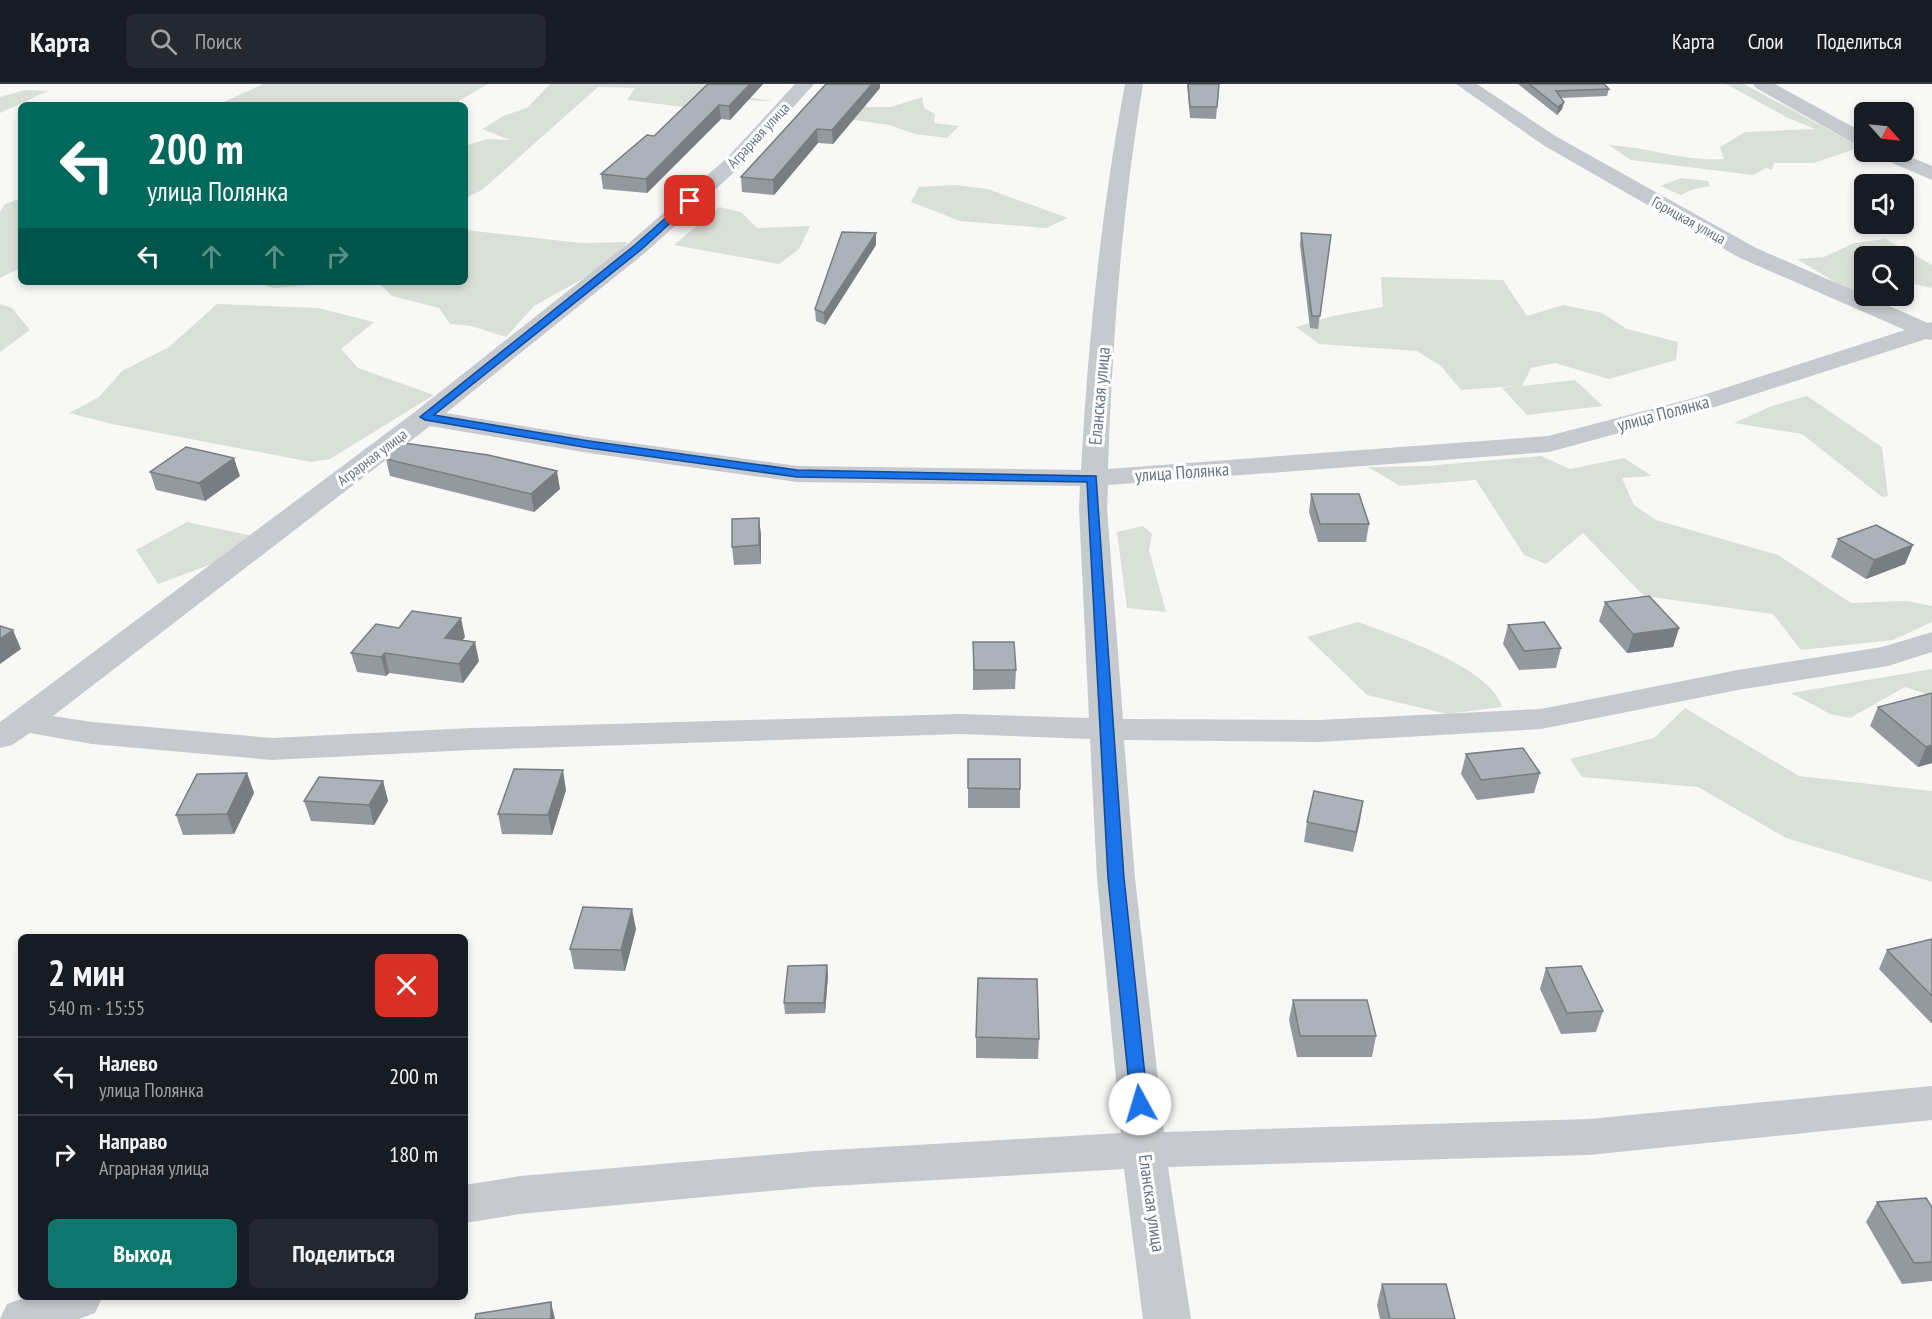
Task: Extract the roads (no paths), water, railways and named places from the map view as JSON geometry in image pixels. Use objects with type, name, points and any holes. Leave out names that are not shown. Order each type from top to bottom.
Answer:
[{"type":"street","name":"Аграрная улица","points":[[12,730],[425,417],[638,247],[733,163],[805,84]]},
{"type":"street","name":"Еланская улица","points":[[1134,84],[1120,164],[1092,478],[1116,878],[1144,1149],[1167,1319]]},
{"type":"street","name":"Горицкая улица","points":[[1465,84],[1550,141],[1748,253],[1930,331]]},
{"type":"street","points":[[1762,84],[1854,135]]},
{"type":"street","points":[[1905,162],[1932,174]]},
{"type":"street","name":"улица Полянка","points":[[425,417],[589,445],[797,474],[1092,478],[1550,444],[1702,403],[1930,331]]},
{"type":"street","points":[[12,730],[92,733],[273,749],[471,739],[959,724],[1107,729],[1319,730],[1541,719],[1738,680],[1888,656],[1932,641]]},
{"type":"street","points":[[468,1204],[520,1195],[814,1169],[1144,1149],[1589,1137],[1932,1103]]},
{"type":"street","points":[[24,1319],[73,1300]]}]
